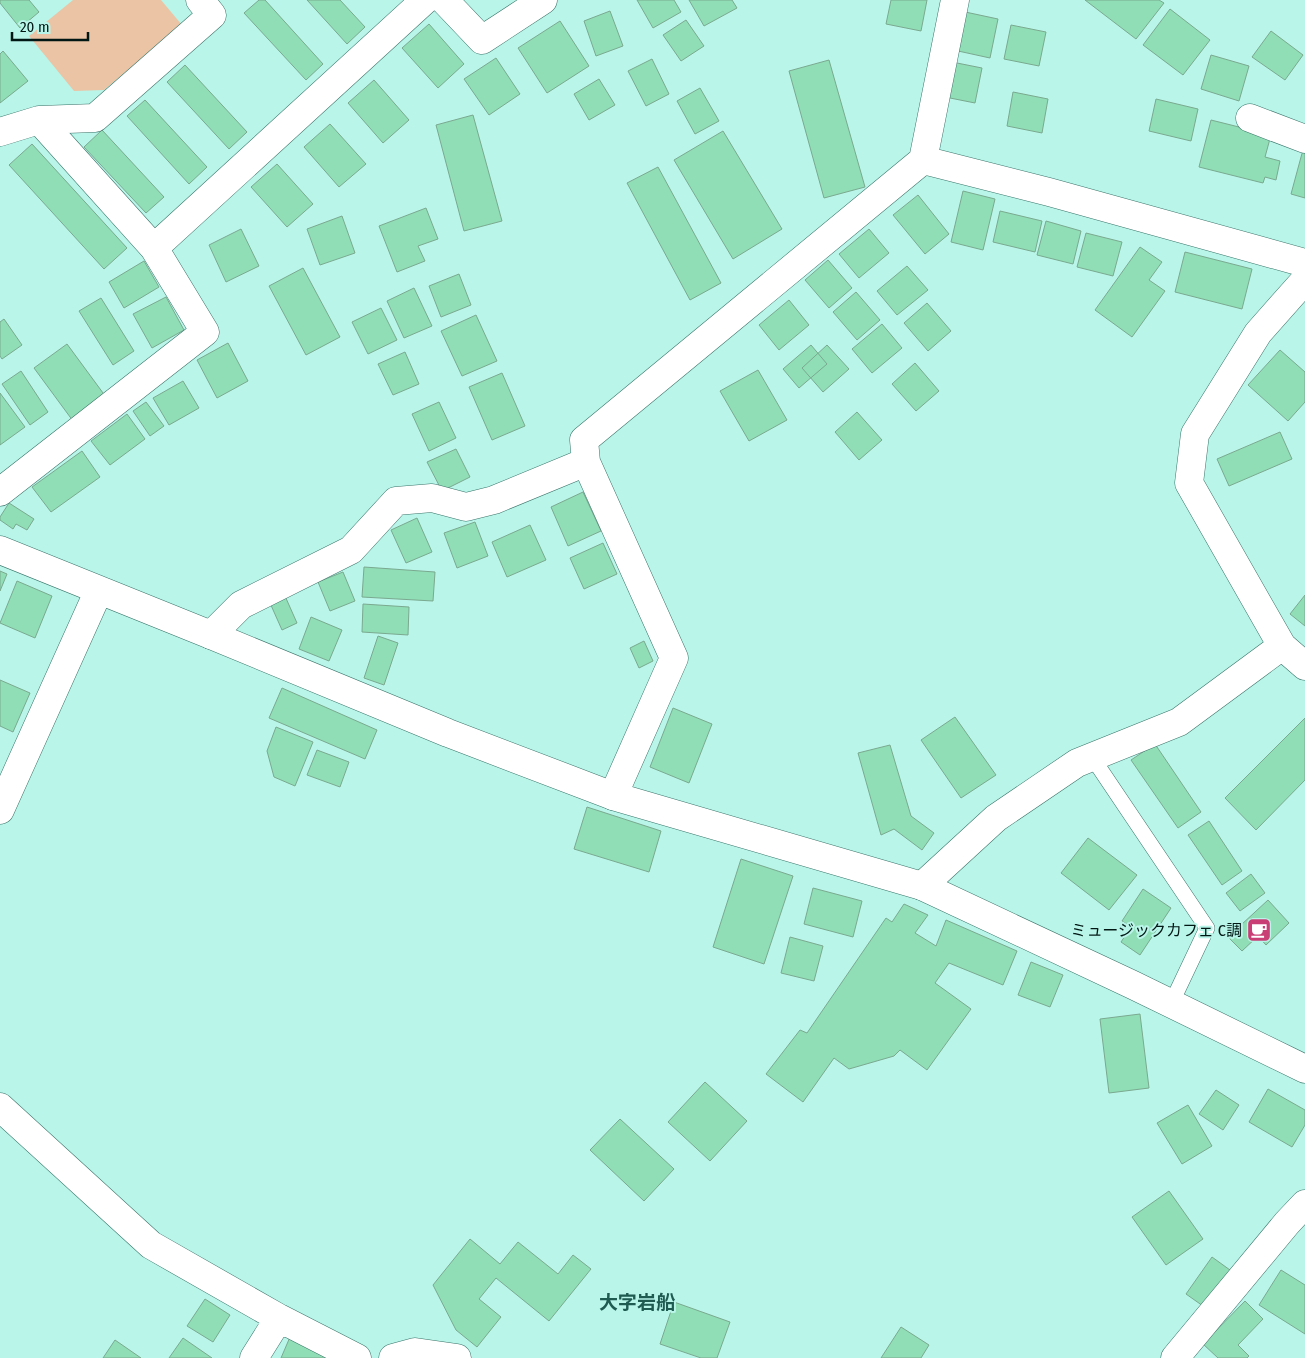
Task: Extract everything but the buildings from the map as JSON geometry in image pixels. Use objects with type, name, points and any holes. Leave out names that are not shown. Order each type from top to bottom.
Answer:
[{"type":"street","points":[[0,132],[40,120],[95,118],[212,15],[200,0]]},
{"type":"street","points":[[154,248],[425,0]]},
{"type":"street","points":[[444,0],[482,40],[543,0]]},
{"type":"street","points":[[613,796],[674,658],[586,462],[584,440],[923,160],[954,0]]},
{"type":"street","points":[[1250,118],[1305,139]]},
{"type":"street","points":[[0,492],[205,332],[154,248],[40,120]]},
{"type":"street","points":[[923,160],[1049,192],[1305,263]]},
{"type":"street","points":[[1305,280],[1258,333],[1195,434],[1189,483],[1282,646],[1305,666]]},
{"type":"street","points":[[211,635],[241,605],[351,550],[396,501],[432,498],[466,508],[494,500],[586,462]]},
{"type":"street","points":[[0,550],[448,733],[613,796],[922,886],[1305,1069]]},
{"type":"street","points":[[0,810],[99,590]]},
{"type":"street","points":[[922,886],[996,818],[1078,763],[1179,722],[1282,646]]},
{"type":"street","points":[[0,1107],[151,1245],[278,1318],[357,1358]]},
{"type":"street","points":[[1178,1357],[1287,1223],[1305,1204]]},
{"type":"street","points":[[254,1358],[278,1318]]},
{"type":"street","points":[[393,1358],[415,1352],[457,1358]]},
{"type":"lane","points":[[1092,757],[1207,928],[1171,1004]]},
{"type":"shaded area","points":[[73,0],[161,0],[182,25],[104,90],[74,91],[29,36]]},
{"type":"place","name":"ミュージックカフェ C調","points":[[1259,930]]},
{"type":"district","name":"大字岩船","points":[[637,1302]]}]
